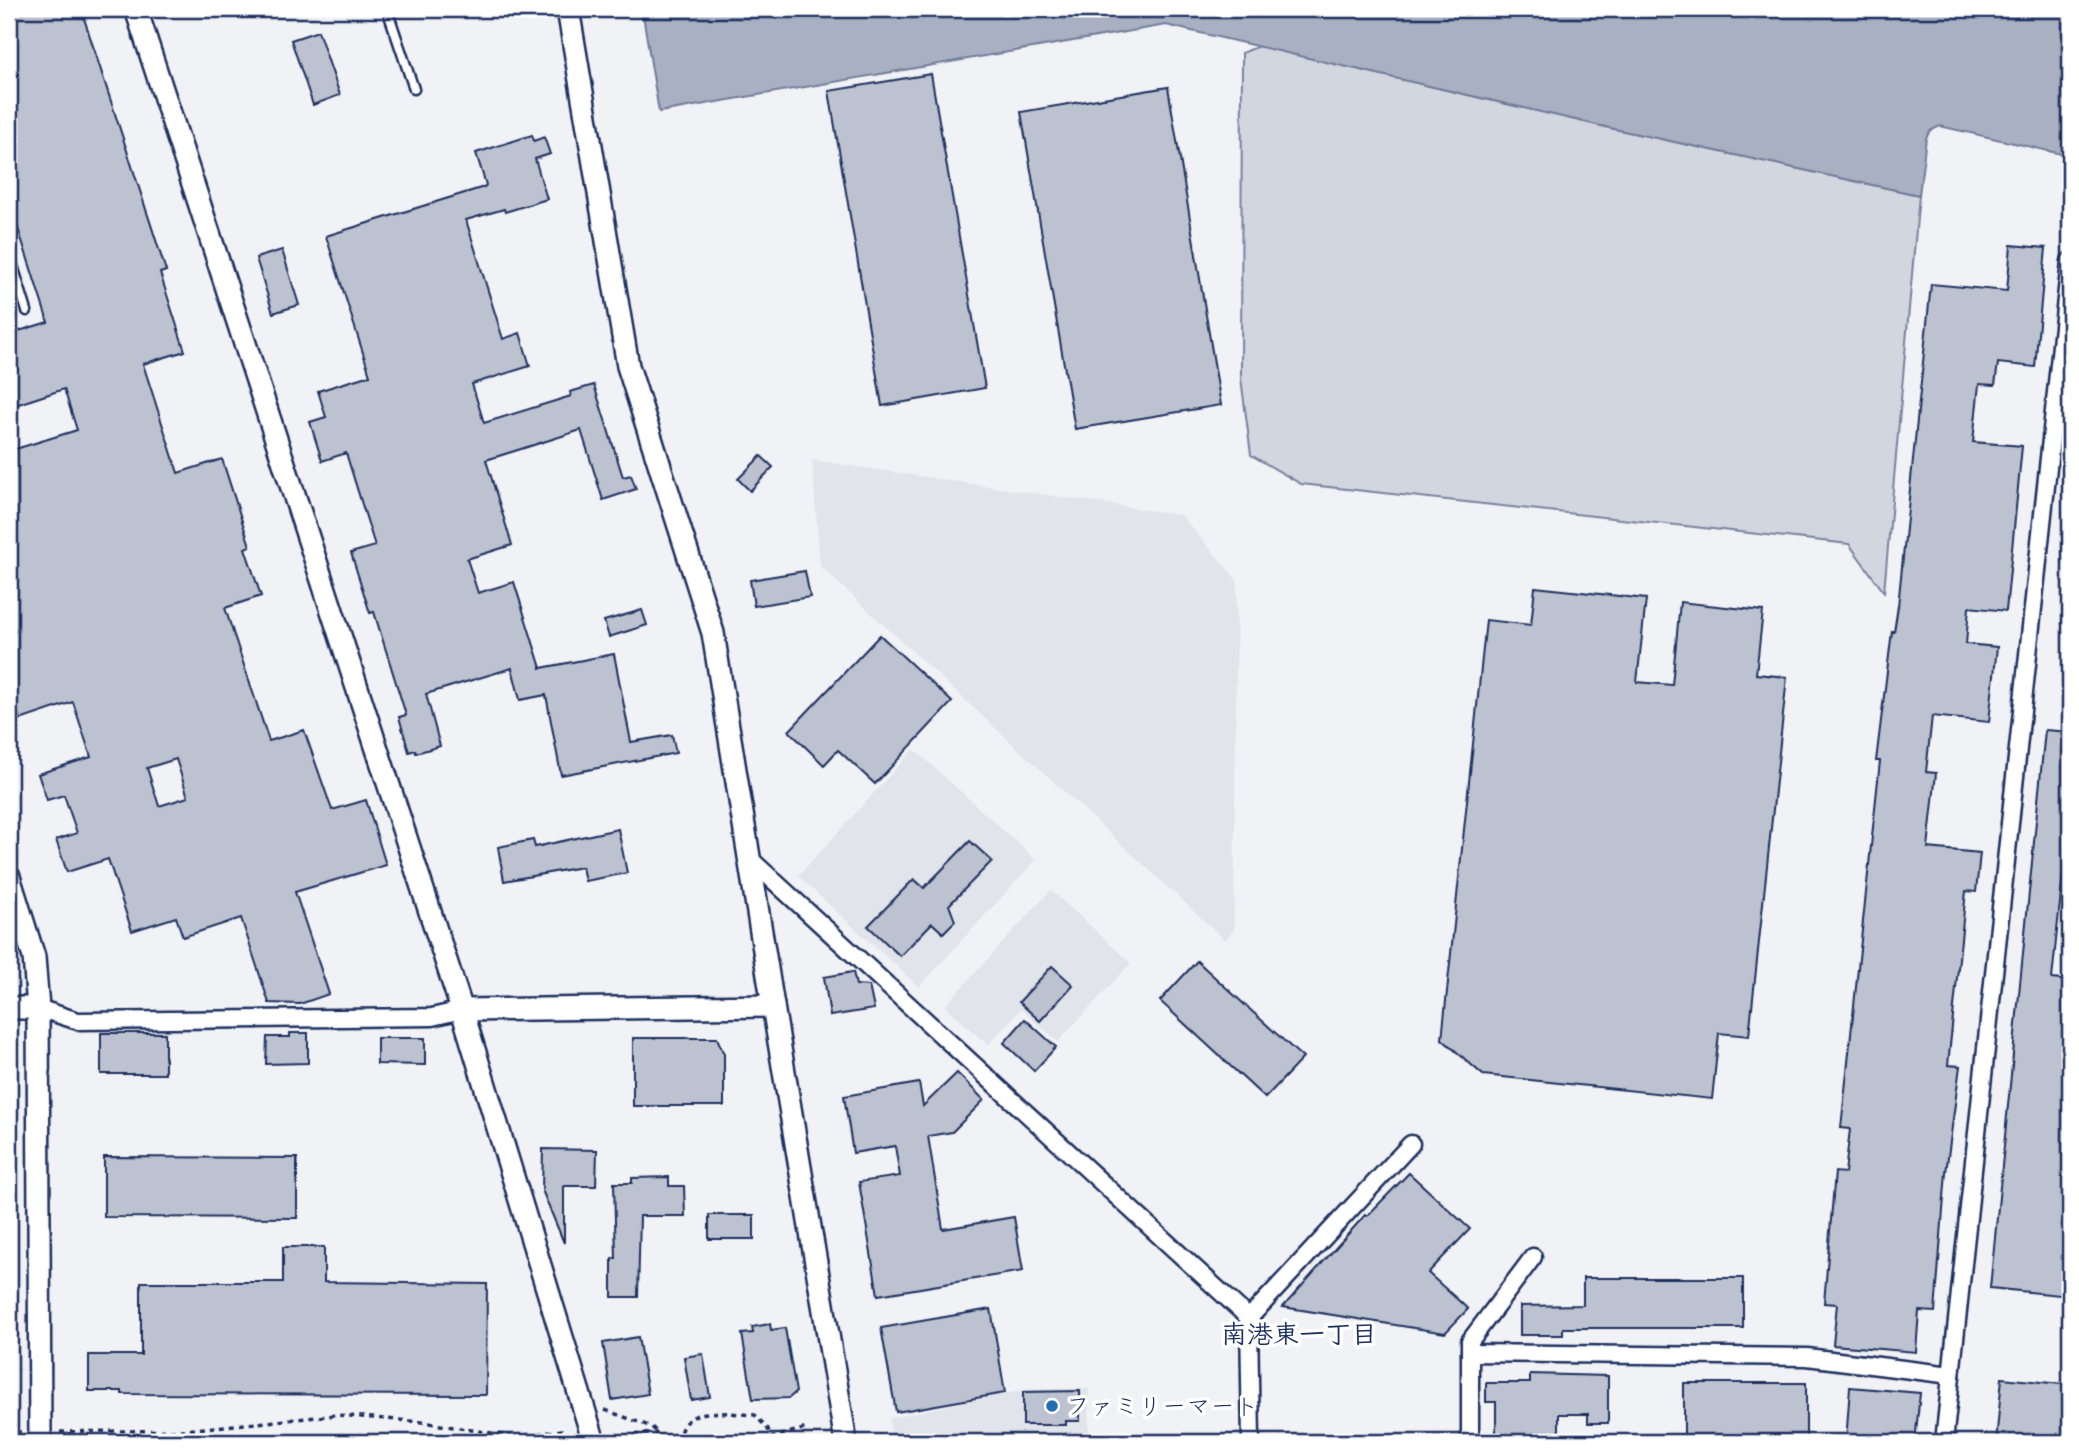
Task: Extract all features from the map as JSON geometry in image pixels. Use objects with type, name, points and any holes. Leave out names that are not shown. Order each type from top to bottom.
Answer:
[{"type":"street","points":[[136,9],[603,1440]]},
{"type":"street","points":[[568,9],[628,366],[713,633],[846,1442]]},
{"type":"street","points":[[1944,1442],[2070,261]]},
{"type":"street","points":[[751,859],[1249,1318]]},
{"type":"street","points":[[9,877],[34,957],[38,1008],[40,1442]]},
{"type":"street","points":[[9,1008],[38,1008],[78,1021],[432,1017],[462,1010],[773,1006]]},
{"type":"street","points":[[1251,1442],[1249,1318],[1411,1144]]},
{"type":"street","points":[[1470,1442],[1470,1341],[1534,1257]]},
{"type":"street","points":[[1470,1353],[1807,1357],[1951,1374]]},
{"type":"lane","points":[[387,9],[414,89]]},
{"type":"lane","points":[[9,253],[27,312]]},
{"type":"path","points":[[605,1410],[652,1427],[663,1442],[758,1441],[807,1428]]},
{"type":"path","points":[[679,1442],[683,1426],[692,1415],[704,1413],[755,1415],[768,1429],[772,1442]]},
{"type":"path","points":[[70,1442],[69,1432],[185,1430],[337,1415],[422,1422],[516,1437],[562,1430],[572,1436],[573,1442]]},
{"type":"path","points":[[9,1432],[14,1432],[12,1442]]},
{"type":"path","points":[[603,1440],[657,1433]]},
{"type":"path","points":[[531,1435],[531,1442]]},
{"type":"path","points":[[240,1442],[309,1438],[392,1442]]},
{"type":"shaded area","points":[[1259,46],[1610,128],[1919,195],[1884,592],[1849,544],[1301,484],[1251,455],[1241,378],[1242,53]]},
{"type":"shaded area","points":[[812,460],[1181,515],[1237,580],[1234,929],[1225,940],[820,566]]},
{"type":"shaded area","points":[[914,749],[1036,860],[919,987],[798,876]]},
{"type":"shaded area","points":[[1051,890],[1131,963],[1058,1042],[1021,1009],[988,1045],[945,1006]]},
{"type":"shaded area","points":[[1029,1389],[1089,1389],[1089,1442],[892,1442],[889,1418]]},
{"type":"water","points":[[642,9],[2070,9],[2070,156],[1940,126],[1930,131],[1926,138],[1919,195],[1610,128],[1166,25],[659,112]]},
{"type":"building","points":[[81,9],[166,271],[160,273],[185,351],[143,364],[178,473],[222,459],[250,546],[245,548],[261,596],[225,608],[269,741],[304,730],[332,810],[366,800],[386,865],[295,892],[329,994],[300,1004],[269,1003],[241,918],[183,937],[176,917],[132,931],[108,859],[67,872],[56,840],[77,833],[64,795],[47,800],[38,774],[91,757],[73,702],[20,720],[9,684],[9,634],[15,631],[9,612],[9,451],[77,430],[64,389],[9,407],[9,334],[48,322],[9,200],[9,11]],"holes":[[[176,759],[188,797],[159,806],[147,768]]]},
{"type":"building","points":[[318,31],[340,95],[313,105],[291,40]]},
{"type":"building","points":[[931,74],[985,388],[882,406],[829,91]]},
{"type":"building","points":[[1168,87],[1221,405],[1075,429],[1021,112]]},
{"type":"building","points":[[532,135],[534,141],[544,137],[550,154],[535,159],[547,199],[466,220],[503,339],[520,333],[530,366],[472,384],[484,423],[571,396],[570,392],[594,385],[623,477],[631,475],[636,489],[603,500],[581,430],[486,460],[512,545],[467,559],[478,593],[514,582],[541,668],[614,654],[631,742],[672,735],[676,753],[561,775],[546,695],[520,700],[512,668],[426,694],[440,746],[416,753],[415,750],[409,752],[399,717],[406,715],[374,612],[370,613],[351,553],[375,546],[346,453],[322,461],[310,422],[326,417],[318,391],[370,375],[326,236],[484,187],[486,185],[476,153]]},
{"type":"building","points":[[2011,245],[2046,248],[2035,367],[1998,363],[1995,385],[1979,384],[1973,442],[2022,446],[2006,611],[1969,607],[1966,644],[1997,647],[1989,722],[1932,716],[1926,772],[1936,773],[1928,848],[1980,853],[1976,892],[1966,891],[1948,1065],[1960,1066],[1946,1172],[1935,1312],[1919,1311],[1916,1352],[1833,1345],[1837,1304],[1824,1303],[1835,1172],[1845,1173],[1850,1129],[1841,1128],[1880,761],[1876,761],[1892,631],[1894,632],[1898,606],[1931,284],[2007,291]]},
{"type":"building","points":[[282,250],[299,305],[273,313],[256,258]]},
{"type":"building","points":[[761,456],[773,467],[750,491],[738,479]]},
{"type":"building","points":[[805,571],[810,597],[754,606],[750,580]]},
{"type":"building","points":[[1535,587],[1646,599],[1637,682],[1672,685],[1680,602],[1763,611],[1756,674],[1787,677],[1749,1036],[1719,1033],[1712,1099],[1483,1075],[1442,1039],[1486,620],[1531,625]]},
{"type":"building","points":[[642,610],[647,625],[609,637],[604,621]]},
{"type":"building","points":[[880,635],[952,702],[875,784],[838,750],[824,765],[789,731]]},
{"type":"building","points":[[2045,730],[2070,732],[2070,806],[2052,979],[2070,981],[2070,1296],[1990,1288]]},
{"type":"building","points":[[618,829],[627,873],[585,881],[582,867],[504,881],[498,847],[533,840],[535,847]]},
{"type":"building","points":[[970,841],[992,861],[949,905],[955,921],[943,933],[932,923],[900,956],[868,926],[914,879],[924,888]]},
{"type":"building","points":[[1197,961],[1303,1058],[1265,1098],[1160,1001]]},
{"type":"building","points":[[1052,966],[1073,985],[1040,1021],[1019,1002]]},
{"type":"building","points":[[853,972],[856,985],[869,986],[874,1009],[830,1016],[824,977]]},
{"type":"building","points":[[1025,1019],[1056,1047],[1034,1071],[1004,1043]]},
{"type":"building","points":[[101,1033],[165,1033],[165,1074],[101,1074]]},
{"type":"building","points":[[290,1033],[308,1033],[308,1063],[266,1064],[267,1037],[290,1037]]},
{"type":"building","points":[[377,1038],[425,1038],[425,1065],[377,1064]]},
{"type":"building","points":[[633,1038],[717,1038],[724,1054],[724,1106],[633,1106]]},
{"type":"building","points":[[957,1073],[984,1100],[952,1132],[928,1136],[943,1229],[1014,1217],[1023,1271],[878,1295],[859,1182],[900,1176],[895,1146],[853,1153],[844,1096],[919,1083],[923,1106]]},
{"type":"building","points":[[543,1149],[597,1150],[596,1186],[564,1186],[564,1243],[542,1190]]},
{"type":"building","points":[[104,1157],[297,1158],[297,1218],[104,1217]]},
{"type":"building","points":[[1409,1173],[1470,1229],[1428,1273],[1468,1309],[1445,1333],[1283,1307],[1365,1215],[1367,1216]]},
{"type":"building","points":[[669,1177],[669,1186],[684,1186],[685,1216],[640,1216],[638,1297],[612,1297],[612,1258],[616,1258],[614,1183],[632,1183],[632,1178]]},
{"type":"building","points":[[709,1215],[754,1215],[754,1239],[709,1239]]},
{"type":"building","points":[[283,1247],[324,1247],[324,1282],[487,1284],[486,1395],[122,1394],[122,1391],[89,1391],[89,1355],[141,1355],[141,1282],[283,1282]]},
{"type":"building","points":[[1583,1278],[1743,1278],[1743,1328],[1563,1328],[1563,1335],[1520,1335],[1520,1306],[1583,1305]]},
{"type":"building","points":[[991,1309],[1005,1393],[896,1412],[881,1328]]},
{"type":"building","points":[[770,1324],[771,1330],[785,1328],[796,1392],[789,1398],[753,1399],[742,1334],[753,1333],[752,1327]]},
{"type":"building","points":[[638,1337],[648,1394],[612,1400],[603,1343]]},
{"type":"building","points":[[703,1354],[710,1397],[691,1400],[684,1357]]},
{"type":"building","points":[[1530,1374],[1608,1376],[1608,1423],[1588,1423],[1588,1414],[1559,1414],[1559,1442],[1496,1442],[1496,1402],[1486,1402],[1486,1383],[1530,1383]]},
{"type":"building","points":[[2002,1378],[2070,1385],[2070,1442],[1996,1442]]},
{"type":"building","points":[[1684,1383],[1806,1383],[1806,1442],[1684,1442]]},
{"type":"building","points":[[1850,1387],[1920,1393],[1915,1442],[1846,1442]]},
{"type":"building","name":"ファミリーマート","points":[[1080,1391],[1080,1421],[1066,1421],[1066,1425],[1023,1425],[1023,1392]]},
{"type":"place","name":"ファミリーマート","points":[[1052,1406]]},
{"type":"district","name":"南港東一丁目","points":[[1299,1335]]}]
